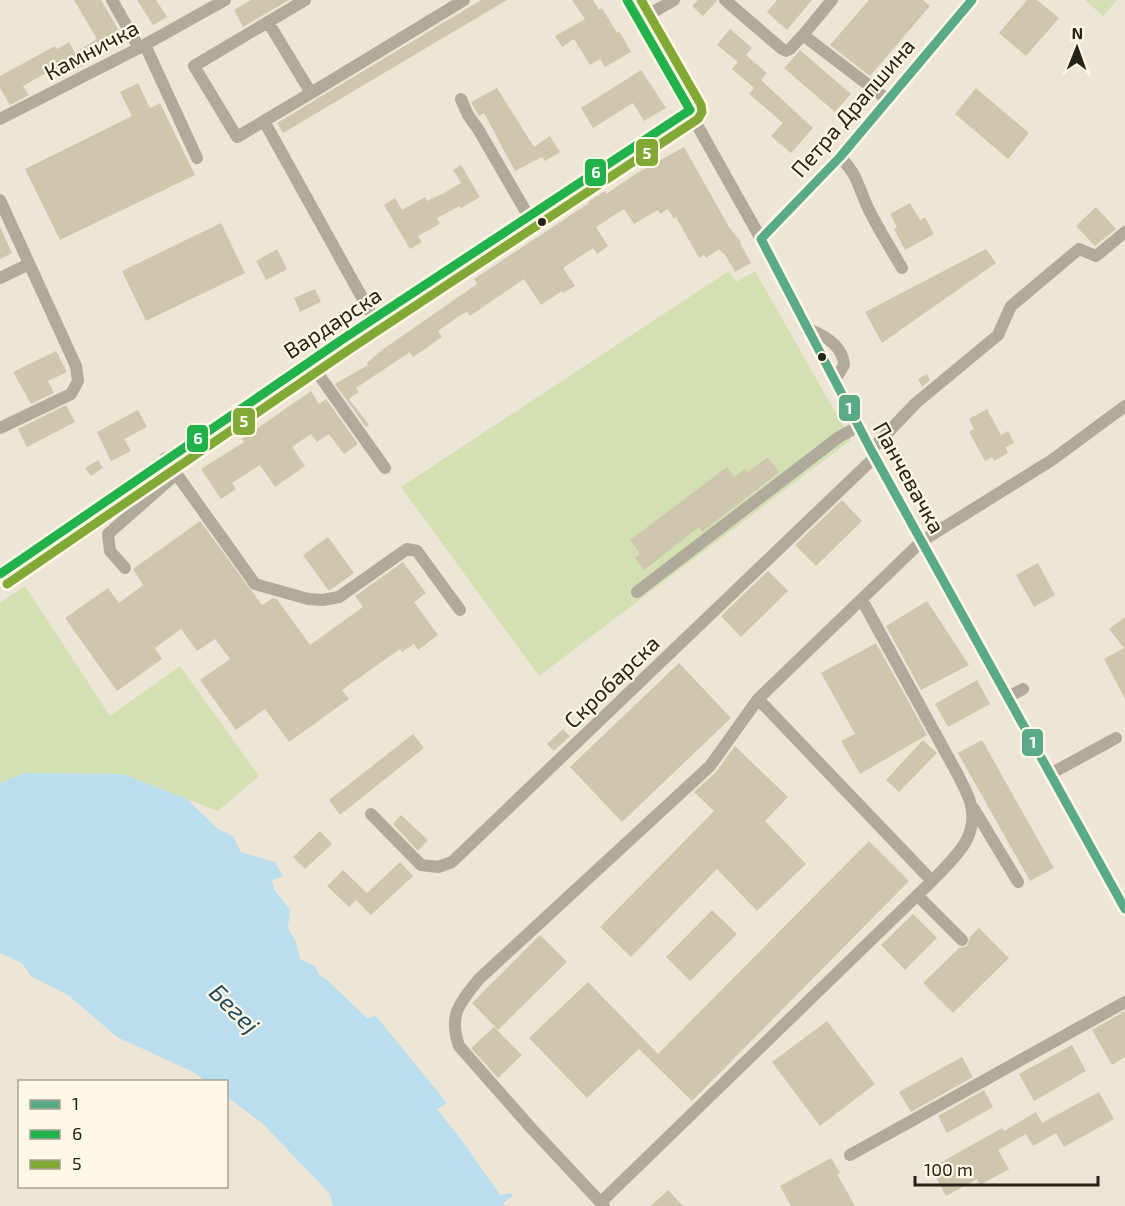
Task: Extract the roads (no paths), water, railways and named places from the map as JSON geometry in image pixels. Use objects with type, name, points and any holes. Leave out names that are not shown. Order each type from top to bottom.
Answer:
[{"type":"street","points":[[112,0],[142,46],[197,158]]},
{"type":"street","name":"Камничка","points":[[4,118],[225,0]]},
{"type":"street","points":[[305,0],[194,66],[237,137],[464,0]]},
{"type":"street","name":"Панчевачка","points":[[627,0],[761,239],[873,454],[1125,909]]},
{"type":"street","points":[[636,16],[653,12],[674,0]]},
{"type":"street","points":[[725,0],[782,49],[790,49],[832,0]]},
{"type":"street","name":"Петра Драпшина","points":[[761,239],[840,157],[965,3]]},
{"type":"street","points":[[268,22],[311,93]]},
{"type":"street","points":[[803,35],[888,100]]},
{"type":"street","points":[[461,99],[468,115],[529,217]]},
{"type":"street","name":"Вардарска","points":[[0,574],[165,458],[309,361],[690,110]]},
{"type":"street","points":[[264,121],[374,319]]},
{"type":"street","points":[[840,157],[857,178],[869,210],[902,268]]},
{"type":"street","points":[[0,200],[76,366],[78,381],[71,394],[0,428]]},
{"type":"street","points":[[873,454],[916,402],[998,335],[1011,306],[1079,249],[1096,256],[1125,232]]},
{"type":"street","points":[[0,278],[29,264]]},
{"type":"street","points":[[309,361],[385,468]]},
{"type":"street","points":[[971,804],[973,822],[969,836],[958,853],[602,1204],[459,1046],[454,1031],[454,1017],[461,1001],[479,979],[710,766],[758,699],[922,542],[1052,460],[1125,405]]},
{"type":"street","points":[[637,592],[839,437],[858,426]]},
{"type":"street","name":"Скробарска","points":[[370,814],[421,865],[438,867],[452,862],[873,454]]},
{"type":"street","points":[[165,458],[255,584],[308,599],[323,600],[339,597],[407,549],[412,549],[417,551],[460,610]]},
{"type":"street","points":[[125,568],[110,551],[108,534],[176,474]]},
{"type":"street","points":[[862,600],[958,775],[971,804],[1018,882]]},
{"type":"street","points":[[1008,697],[1023,689]]},
{"type":"street","points":[[758,699],[932,881]]},
{"type":"street","points":[[1050,774],[1116,738]]},
{"type":"street","points":[[917,895],[962,940]]},
{"type":"street","points":[[850,1155],[1125,1002]]},
{"type":"water","name":"Бегеј","points":[[24,773],[123,774],[187,799],[218,829],[233,836],[241,852],[275,862],[283,876],[272,880],[274,889],[290,910],[288,928],[296,942],[300,959],[315,966],[319,975],[367,1018],[376,1016],[447,1103],[437,1109],[500,1195],[511,1193],[513,1196],[503,1203],[506,1206],[333,1206],[330,1194],[262,1123],[228,1098],[228,1080],[204,1080],[191,1071],[117,1037],[68,995],[31,976],[22,963],[0,953],[0,783]]}]
